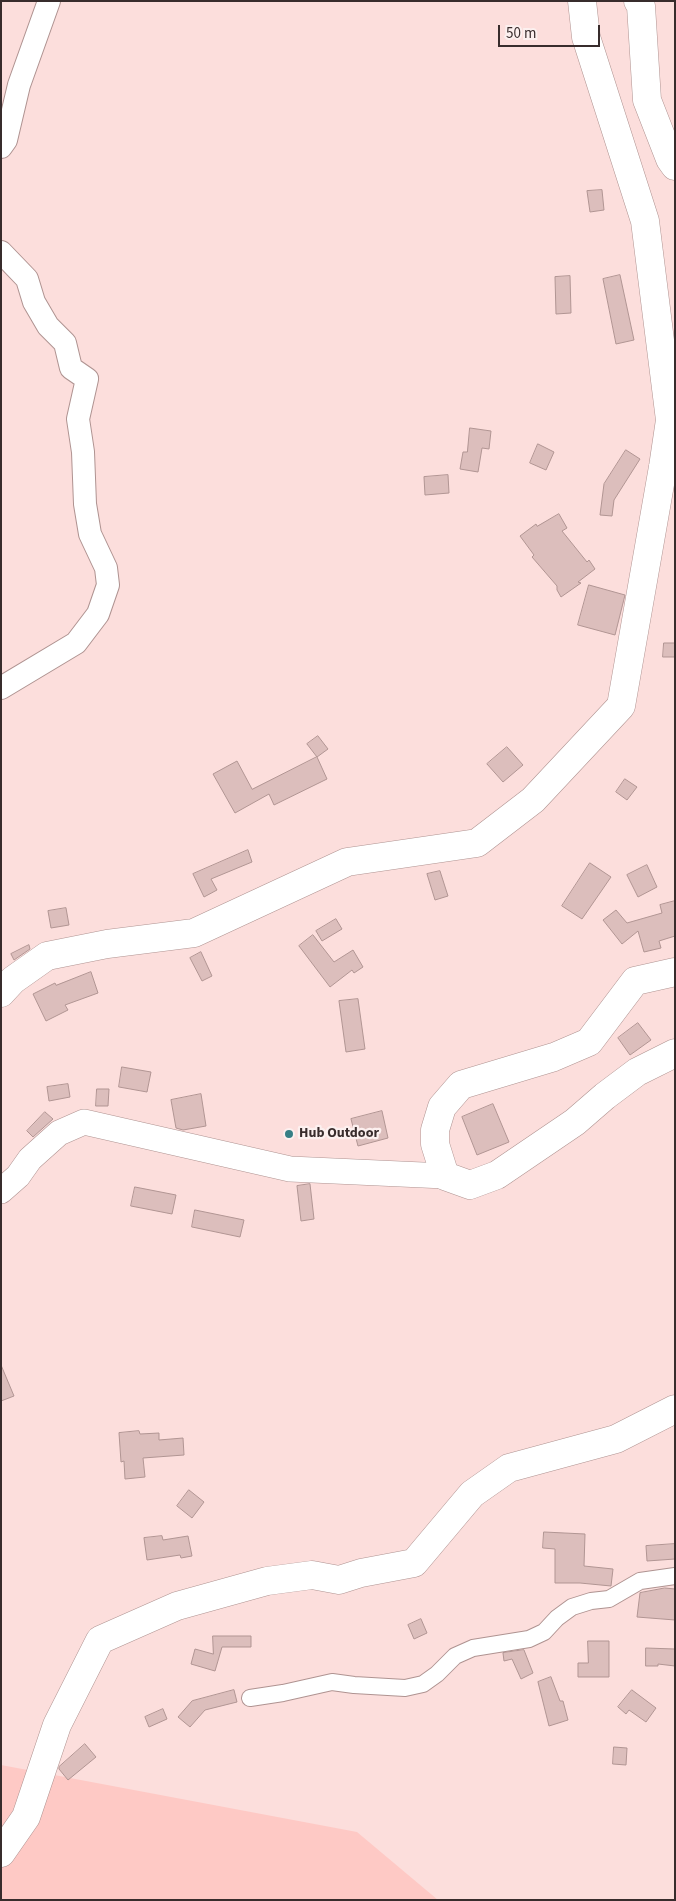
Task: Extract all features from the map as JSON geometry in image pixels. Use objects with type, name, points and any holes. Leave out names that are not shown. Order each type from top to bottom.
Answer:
[{"type":"highway","points":[[1,993],[13,980],[47,956],[107,944],[194,933],[347,862],[477,843],[533,800],[620,706],[664,467],[670,420],[645,222],[586,37],[582,1]]},
{"type":"highway","points":[[638,1],[641,6],[647,100],[670,159],[675,166]]},
{"type":"highway","points":[[675,972],[635,981],[589,1042],[554,1057],[461,1085],[442,1107],[435,1130],[435,1144],[445,1176],[470,1185],[496,1174],[575,1122],[637,1072],[675,1053]]},
{"type":"highway","points":[[1,1853],[26,1817],[57,1724],[100,1640],[177,1606],[267,1581],[312,1575],[339,1580],[361,1573],[414,1563],[472,1494],[509,1468],[616,1439],[675,1409]]},
{"type":"main road","points":[[1,1191],[18,1176],[30,1159],[60,1133],[84,1122],[290,1169],[445,1176]]},
{"type":"street","points":[[1,147],[6,140],[19,85],[49,1]]},
{"type":"street","points":[[1,252],[27,279],[34,302],[48,326],[65,343],[70,368],[87,379],[78,419],[83,452],[86,504],[90,534],[106,568],[108,585],[98,614],[76,643],[1,688]]},
{"type":"street","points":[[250,1698],[332,1682],[354,1686],[406,1688],[423,1684],[437,1674],[454,1656],[473,1648],[529,1640],[544,1632],[557,1618],[572,1607],[591,1601],[609,1599],[640,1581],[675,1576]]},
{"type":"shaded area","points":[[1,1765],[357,1832],[438,1900],[1,1900]]},
{"type":"building","points":[[602,190],[604,210],[590,212],[587,191]]},
{"type":"building","points":[[620,275],[634,340],[616,344],[603,279]]},
{"type":"building","points":[[570,276],[571,313],[556,314],[555,277]]},
{"type":"building","points":[[470,428],[491,431],[489,449],[482,448],[478,472],[460,469],[463,452],[467,452]]},
{"type":"building","points":[[538,444],[554,452],[546,470],[530,463]]},
{"type":"building","points":[[626,450],[640,459],[614,500],[612,516],[600,515],[604,484]]},
{"type":"building","points":[[448,475],[449,493],[425,495],[424,477]]},
{"type":"building","points":[[559,514],[567,528],[562,531],[595,569],[578,582],[581,583],[561,597],[557,586],[532,557],[534,555],[520,536],[536,524],[537,526]]},
{"type":"building","points":[[589,585],[625,595],[615,635],[578,625]]},
{"type":"building","points":[[664,643],[675,643],[675,657],[663,657]]},
{"type":"building","points":[[318,736],[328,749],[317,757],[307,744]]},
{"type":"building","points":[[507,747],[523,765],[503,782],[487,764]]},
{"type":"building","points":[[317,757],[327,779],[274,805],[269,794],[235,813],[213,774],[237,761],[252,789]]},
{"type":"building","points":[[625,779],[637,787],[627,800],[616,792]]},
{"type":"building","points":[[248,850],[252,862],[211,879],[217,890],[204,897],[193,874]]},
{"type":"building","points":[[590,863],[611,877],[582,919],[562,906]]},
{"type":"building","points":[[647,865],[657,887],[638,897],[627,875]]},
{"type":"building","points":[[440,871],[448,896],[435,900],[427,874]]},
{"type":"building","points":[[675,901],[675,936],[659,941],[661,948],[644,952],[638,931],[622,944],[603,920],[616,910],[627,923],[662,913],[660,905]]},
{"type":"building","points":[[66,908],[69,925],[51,928],[48,911]]},
{"type":"building","points":[[336,919],[342,929],[322,941],[316,931]]},
{"type":"building","points":[[313,935],[334,962],[353,950],[363,967],[354,973],[352,970],[330,987],[299,946]]},
{"type":"building","points":[[29,945],[30,949],[14,960],[11,954]]},
{"type":"building","points":[[201,952],[212,976],[202,981],[190,958]]},
{"type":"building","points":[[91,972],[98,993],[65,1005],[68,1010],[46,1021],[33,994],[55,983],[56,985]]},
{"type":"building","points":[[358,999],[365,1049],[346,1052],[339,1001]]},
{"type":"building","points":[[638,1023],[651,1040],[630,1055],[618,1038]]},
{"type":"building","points":[[122,1067],[151,1072],[147,1092],[119,1087]]},
{"type":"building","points":[[68,1084],[70,1097],[49,1101],[47,1087]]},
{"type":"building","points":[[97,1089],[109,1089],[108,1106],[96,1106]]},
{"type":"building","points":[[201,1094],[206,1126],[183,1130],[176,1128],[171,1100]]},
{"type":"building","points":[[493,1104],[509,1142],[477,1155],[462,1117]]},
{"type":"building","points":[[382,1111],[388,1138],[358,1146],[351,1119]]},
{"type":"building","points":[[45,1112],[53,1119],[33,1137],[27,1131]]},
{"type":"building","points":[[310,1184],[314,1219],[301,1221],[297,1186]]},
{"type":"building","points":[[135,1187],[176,1195],[172,1214],[131,1206]]},
{"type":"building","points":[[195,1210],[244,1220],[240,1237],[192,1227]]},
{"type":"building","points":[[1,1365],[14,1396],[1,1401]]},
{"type":"building","points":[[139,1431],[140,1434],[159,1433],[159,1440],[183,1438],[184,1455],[143,1458],[145,1477],[125,1479],[124,1461],[121,1462],[119,1433]]},
{"type":"building","points":[[189,1490],[204,1502],[192,1518],[177,1506]]},
{"type":"building","points":[[544,1532],[585,1534],[584,1566],[613,1569],[611,1586],[555,1583],[555,1549],[543,1548]]},
{"type":"building","points":[[162,1536],[163,1540],[188,1536],[192,1556],[181,1558],[180,1555],[147,1560],[144,1538]]},
{"type":"building","points":[[675,1544],[675,1559],[647,1561],[646,1546]]},
{"type":"building","points":[[665,1588],[675,1589],[675,1620],[637,1617],[640,1593]]},
{"type":"building","points":[[421,1619],[427,1633],[414,1639],[408,1625]]},
{"type":"building","points":[[213,1636],[251,1636],[251,1647],[222,1647],[215,1671],[191,1664],[195,1649],[213,1654]]},
{"type":"building","points":[[588,1641],[609,1641],[609,1677],[578,1677],[578,1663],[588,1663]]},
{"type":"building","points":[[646,1648],[675,1649],[675,1666],[658,1664],[658,1666],[646,1666]]},
{"type":"building","points":[[524,1650],[533,1673],[521,1679],[512,1659],[504,1661],[503,1653]]},
{"type":"building","points":[[551,1677],[560,1701],[563,1701],[568,1720],[549,1726],[538,1682]]},
{"type":"building","points":[[234,1690],[237,1702],[205,1710],[190,1727],[178,1717],[192,1701]]},
{"type":"building","points":[[632,1690],[656,1708],[646,1722],[629,1710],[626,1714],[618,1707]]},
{"type":"building","points":[[163,1709],[167,1719],[149,1727],[145,1717]]},
{"type":"building","points":[[85,1744],[96,1757],[68,1780],[59,1767]]},
{"type":"building","points":[[614,1747],[627,1748],[626,1765],[613,1764]]},
{"type":"place","name":"Hub Outdoor","points":[[289,1134]]}]
